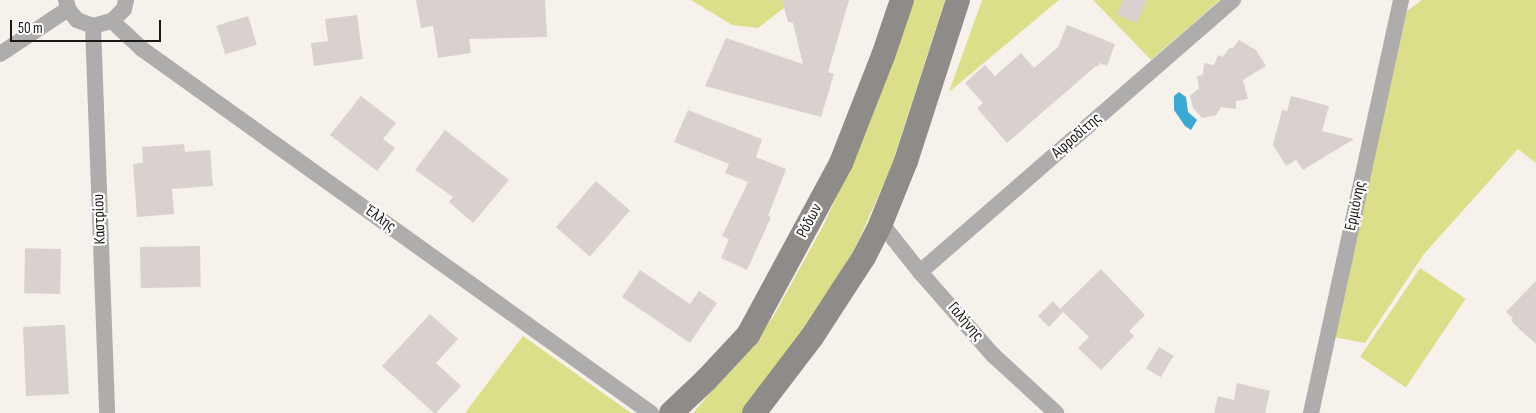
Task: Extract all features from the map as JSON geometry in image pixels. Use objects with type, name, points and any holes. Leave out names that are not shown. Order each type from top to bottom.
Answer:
[{"type":"street","points":[[0,54],[67,4],[77,20],[93,26],[112,21],[124,9],[126,0]]},
{"type":"street","name":"Ρόδων","points":[[671,413],[706,380],[753,326],[841,163],[883,56],[902,0]]},
{"type":"street","points":[[754,413],[812,337],[864,257],[881,223],[906,162],[958,0]]},
{"type":"street","name":"Αφροδίτης","points":[[920,272],[1233,0]]},
{"type":"street","name":"Ερμιόνης","points":[[1311,413],[1401,0]]},
{"type":"street","name":"Έλλης","points":[[112,21],[142,49],[651,413]]},
{"type":"street","name":"Καστρίου","points":[[93,26],[108,413]]},
{"type":"street","name":"Γαλήνης","points":[[881,223],[920,272],[993,354],[1056,413]]},
{"type":"green space","points":[[691,0],[794,0],[758,28],[732,25]]},
{"type":"green space","points":[[910,0],[945,0],[890,170],[856,246],[800,338],[742,413],[693,413],[773,317],[823,226],[864,137]]},
{"type":"green space","points":[[982,0],[1059,0],[949,92]]},
{"type":"green space","points":[[1093,0],[1220,0],[1151,60]]},
{"type":"green space","points":[[1422,0],[1536,0],[1536,163],[1518,149],[1424,254],[1365,343],[1333,337],[1407,11]]},
{"type":"green space","points":[[1420,268],[1466,299],[1406,387],[1360,357]]},
{"type":"green space","points":[[523,336],[631,413],[465,413]]},
{"type":"water","points":[[1179,92],[1186,97],[1188,112],[1197,120],[1191,130],[1185,126],[1174,110],[1174,96]]},
{"type":"building","points":[[416,0],[545,0],[547,37],[469,39],[471,53],[438,58],[433,26],[421,28]]},
{"type":"building","points":[[782,0],[849,0],[828,72],[834,74],[821,117],[705,86],[726,38],[803,64],[793,23],[788,22]]},
{"type":"building","points":[[1123,0],[1147,0],[1137,23],[1117,15]]},
{"type":"building","points":[[357,15],[363,59],[314,66],[311,43],[328,41],[325,19]]},
{"type":"building","points":[[248,16],[257,45],[225,54],[216,26]]},
{"type":"building","points":[[1067,25],[1115,44],[1107,66],[1100,63],[1098,67],[1096,66],[1007,143],[977,108],[983,103],[965,83],[985,65],[995,76],[1021,53],[1034,68],[1058,47]]},
{"type":"building","points":[[1239,40],[1256,50],[1266,66],[1243,80],[1248,99],[1236,101],[1236,109],[1221,107],[1216,115],[1202,118],[1193,108],[1190,96],[1199,88],[1197,76],[1203,75],[1204,63],[1214,65],[1218,55],[1223,57],[1230,47],[1232,49]]},
{"type":"building","points":[[361,96],[396,123],[383,139],[395,148],[377,171],[330,135]]},
{"type":"building","points":[[1291,96],[1329,106],[1322,131],[1354,139],[1303,170],[1296,160],[1286,166],[1273,145],[1282,110],[1287,111]]},
{"type":"building","points":[[688,110],[762,139],[756,157],[786,169],[768,216],[771,217],[747,270],[721,258],[729,239],[722,236],[748,182],[725,173],[729,164],[674,142]]},
{"type":"building","points":[[445,130],[509,180],[473,223],[449,202],[453,197],[415,170]]},
{"type":"building","points":[[184,144],[185,152],[210,150],[213,186],[172,189],[174,214],[137,217],[133,164],[143,163],[142,147]]},
{"type":"building","points":[[596,181],[630,211],[590,257],[556,227]]},
{"type":"building","points":[[200,246],[201,287],[141,288],[140,247]]},
{"type":"building","points":[[25,248],[61,249],[60,294],[24,293]]},
{"type":"building","points":[[1101,269],[1145,315],[1129,331],[1134,336],[1101,370],[1078,348],[1089,337],[1063,312],[1049,327],[1038,316],[1053,301],[1060,309]]},
{"type":"building","points":[[640,270],[690,304],[699,291],[717,303],[690,343],[622,297]]},
{"type":"building","points":[[1536,281],[1536,344],[1515,325],[1511,320],[1513,318],[1506,312]]},
{"type":"building","points":[[430,314],[458,339],[436,363],[461,386],[436,413],[382,366]]},
{"type":"building","points":[[65,325],[69,394],[26,396],[23,327]]},
{"type":"building","points":[[1159,347],[1174,356],[1161,377],[1146,368]]},
{"type":"building","points":[[1237,383],[1270,391],[1265,413],[1214,413],[1218,396],[1234,400]]}]
